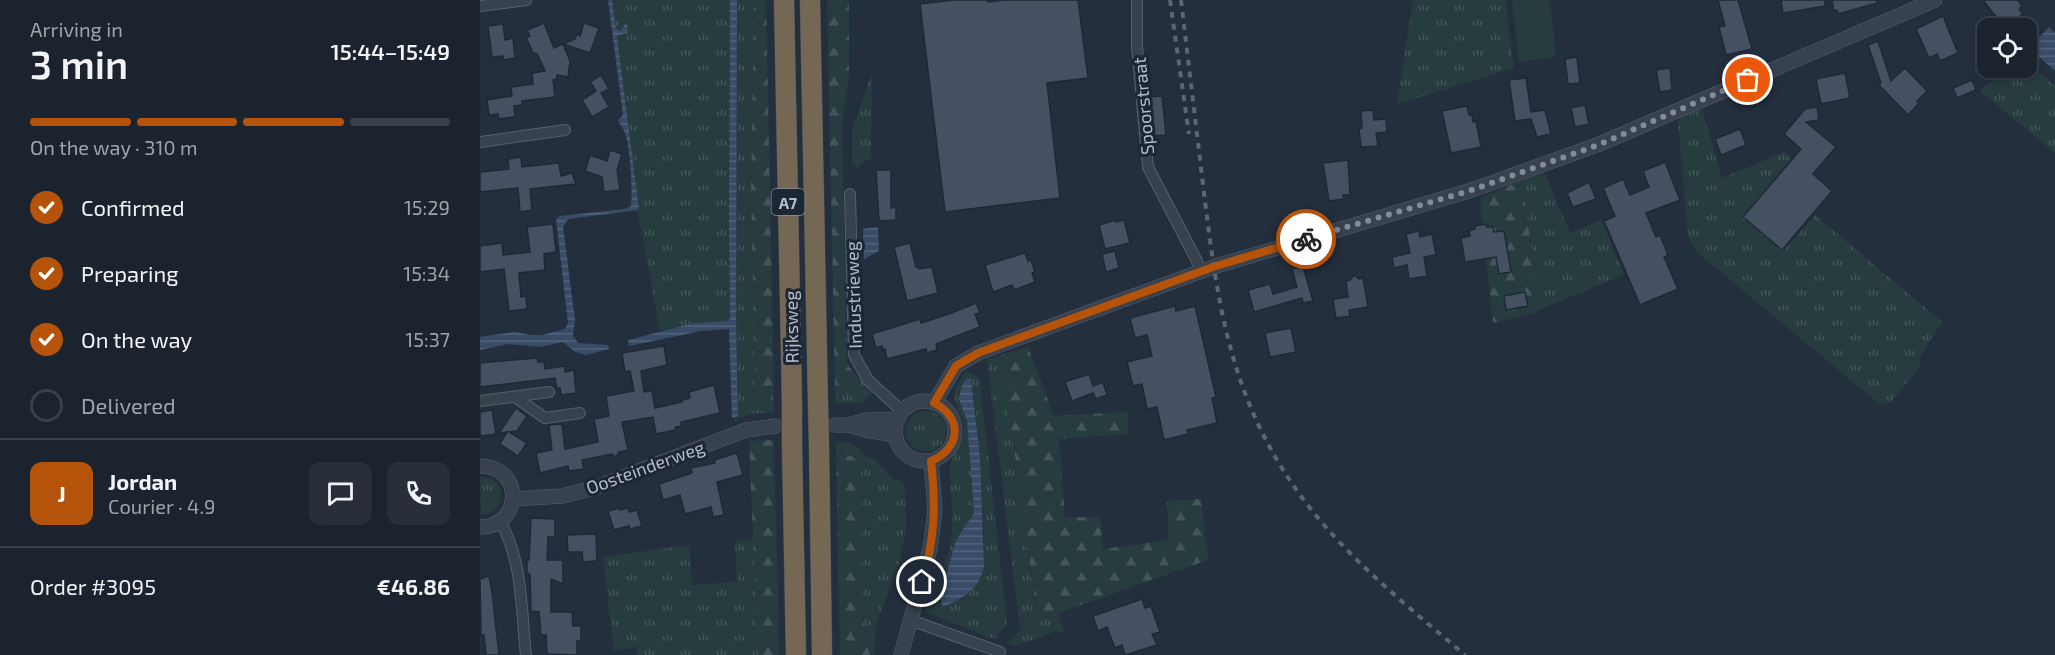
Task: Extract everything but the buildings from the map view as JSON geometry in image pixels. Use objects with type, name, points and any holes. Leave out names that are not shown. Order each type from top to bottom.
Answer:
[{"type":"highway","name":"Rijksweg","points":[[784,0],[796,655]]},
{"type":"highway","name":"Rijksweg","points":[[810,0],[822,655]]},
{"type":"street","points":[[480,6],[526,0]]},
{"type":"street","name":"Spoorstraat","points":[[1137,0],[1137,46],[1148,167],[1197,261],[1199,272]]},
{"type":"street","points":[[934,403],[956,366],[978,353],[1199,272],[1472,190],[1587,148],[1935,0]]},
{"type":"street","points":[[480,142],[565,130]]},
{"type":"street","name":"Industrieweg","points":[[849,194],[855,355],[868,380],[901,415]]},
{"type":"street","points":[[480,401],[549,392]]},
{"type":"street","points":[[515,397],[544,418],[580,413]]},
{"type":"street","points":[[895,435],[842,425],[901,415],[918,402],[934,403],[948,412],[955,426],[955,433],[950,447],[939,458],[931,461],[918,460],[901,448],[895,435],[901,415]]},
{"type":"street","name":"Oosteinderweg","points":[[513,499],[562,496],[594,488],[746,430],[774,426]]},
{"type":"street","points":[[901,655],[909,620],[927,565],[933,528],[935,499],[931,461]]},
{"type":"street","points":[[480,466],[491,467],[505,476],[510,482],[513,499],[507,515],[500,521],[494,525],[480,527]]},
{"type":"street","points":[[500,521],[511,544],[516,564],[526,655]]},
{"type":"street","points":[[909,620],[1000,652]]},
{"type":"green space","points":[[611,0],[730,0],[730,319],[728,321],[694,323],[660,331],[638,213]]},
{"type":"green space","points":[[737,0],[754,0],[751,190],[755,390],[774,391],[774,412],[748,414],[734,423],[734,417],[738,415]]},
{"type":"green space","points":[[754,0],[766,0],[774,391],[755,390],[751,190]]},
{"type":"green space","points":[[827,0],[849,0],[849,73],[842,126],[847,362],[857,376],[845,388],[835,390]]},
{"type":"green space","points":[[1413,0],[1505,0],[1514,68],[1397,104]]},
{"type":"green space","points":[[1512,0],[1550,0],[1556,57],[1519,62]]},
{"type":"green space","points":[[2037,71],[2055,86],[2055,153],[1980,91],[1996,78],[2037,78]]},
{"type":"green space","points":[[872,73],[871,158],[859,165],[858,169],[852,164],[852,130]]},
{"type":"green space","points":[[1702,109],[1722,178],[1784,152],[1793,160],[1745,217],[1784,250],[1815,215],[1942,322],[1919,358],[1920,366],[1892,401],[1887,404],[1877,402],[1698,253],[1688,237],[1678,118]]},
{"type":"green space","points":[[1544,172],[1570,233],[1601,220],[1624,275],[1540,309],[1522,180]]},
{"type":"green space","points":[[1522,180],[1540,309],[1537,312],[1493,323],[1480,198]]},
{"type":"green space","points":[[1028,347],[1054,416],[1127,412],[1129,434],[1059,439],[1065,517],[1100,517],[1103,549],[1169,540],[1167,501],[1201,499],[1208,560],[1058,613],[1043,617],[1037,614],[1001,355]]},
{"type":"green space","points":[[1001,355],[1036,611],[1043,617],[1058,613],[1065,634],[1056,631],[1016,646],[1007,643],[1020,631],[1020,627],[987,359]]},
{"type":"green space","points":[[965,371],[979,377],[1007,621],[994,639],[925,612],[946,560],[951,537],[950,467],[962,442],[964,432],[955,393]],"holes":[[[974,393],[984,531],[983,573],[963,599],[941,605],[941,595],[956,540],[974,513],[967,420]]]},
{"type":"green space","points":[[857,376],[872,394],[861,403],[835,404],[835,390],[845,388]]},
{"type":"green space","points":[[926,411],[940,417],[946,431],[940,445],[926,451],[912,445],[906,431],[912,417]]},
{"type":"green space","points":[[774,440],[779,655],[758,655],[749,441]]},
{"type":"green space","points":[[835,443],[849,443],[858,447],[866,457],[874,459],[894,480],[900,480],[905,485],[906,526],[900,560],[876,624],[874,655],[871,655],[862,611],[861,461],[836,450]]},
{"type":"green space","points":[[836,450],[861,461],[862,611],[870,655],[840,655]]},
{"type":"green space","points":[[480,477],[495,483],[500,488],[501,495],[496,508],[490,513],[481,515]]},
{"type":"green space","points":[[754,539],[758,655],[637,655],[636,647],[614,651],[603,557],[689,545],[692,585],[737,582],[735,541]]},
{"type":"water","points":[[608,0],[612,0],[616,29],[621,31],[627,24],[628,33],[617,37],[639,210],[568,219],[563,227],[575,320],[573,335],[578,343],[608,345],[609,349],[586,355],[575,352],[563,342],[541,347],[508,344],[480,350],[480,337],[484,336],[515,332],[542,335],[565,329],[568,323],[556,219],[560,216],[625,209],[631,206],[630,158],[627,139],[618,120],[623,115]]},
{"type":"water","points":[[730,0],[737,0],[738,416],[732,418],[729,329],[701,331],[629,346],[628,340],[694,323],[730,319]]},
{"type":"water","points":[[2049,27],[2055,33],[2055,71],[2037,55],[2037,40]]},
{"type":"water","points":[[878,227],[879,251],[864,259],[863,229]]},
{"type":"water","points":[[971,379],[980,458],[984,565],[975,587],[957,601],[942,607],[941,595],[956,540],[974,513],[967,420],[960,403],[960,392],[965,380]]},
{"type":"railway","points":[[1170,0],[1189,134]]},
{"type":"railway","points":[[1181,0],[1214,267],[1231,351],[1244,391],[1261,430],[1283,469],[1327,529],[1384,585],[1465,655]]},
{"type":"way so far","points":[[1306,239],[1472,190],[1598,145],[1748,80]]},
{"type":"route","points":[[922,582],[934,520],[935,499],[931,461],[945,453],[955,433],[955,426],[948,412],[934,403],[956,366],[978,353],[1199,272],[1306,239]]}]
